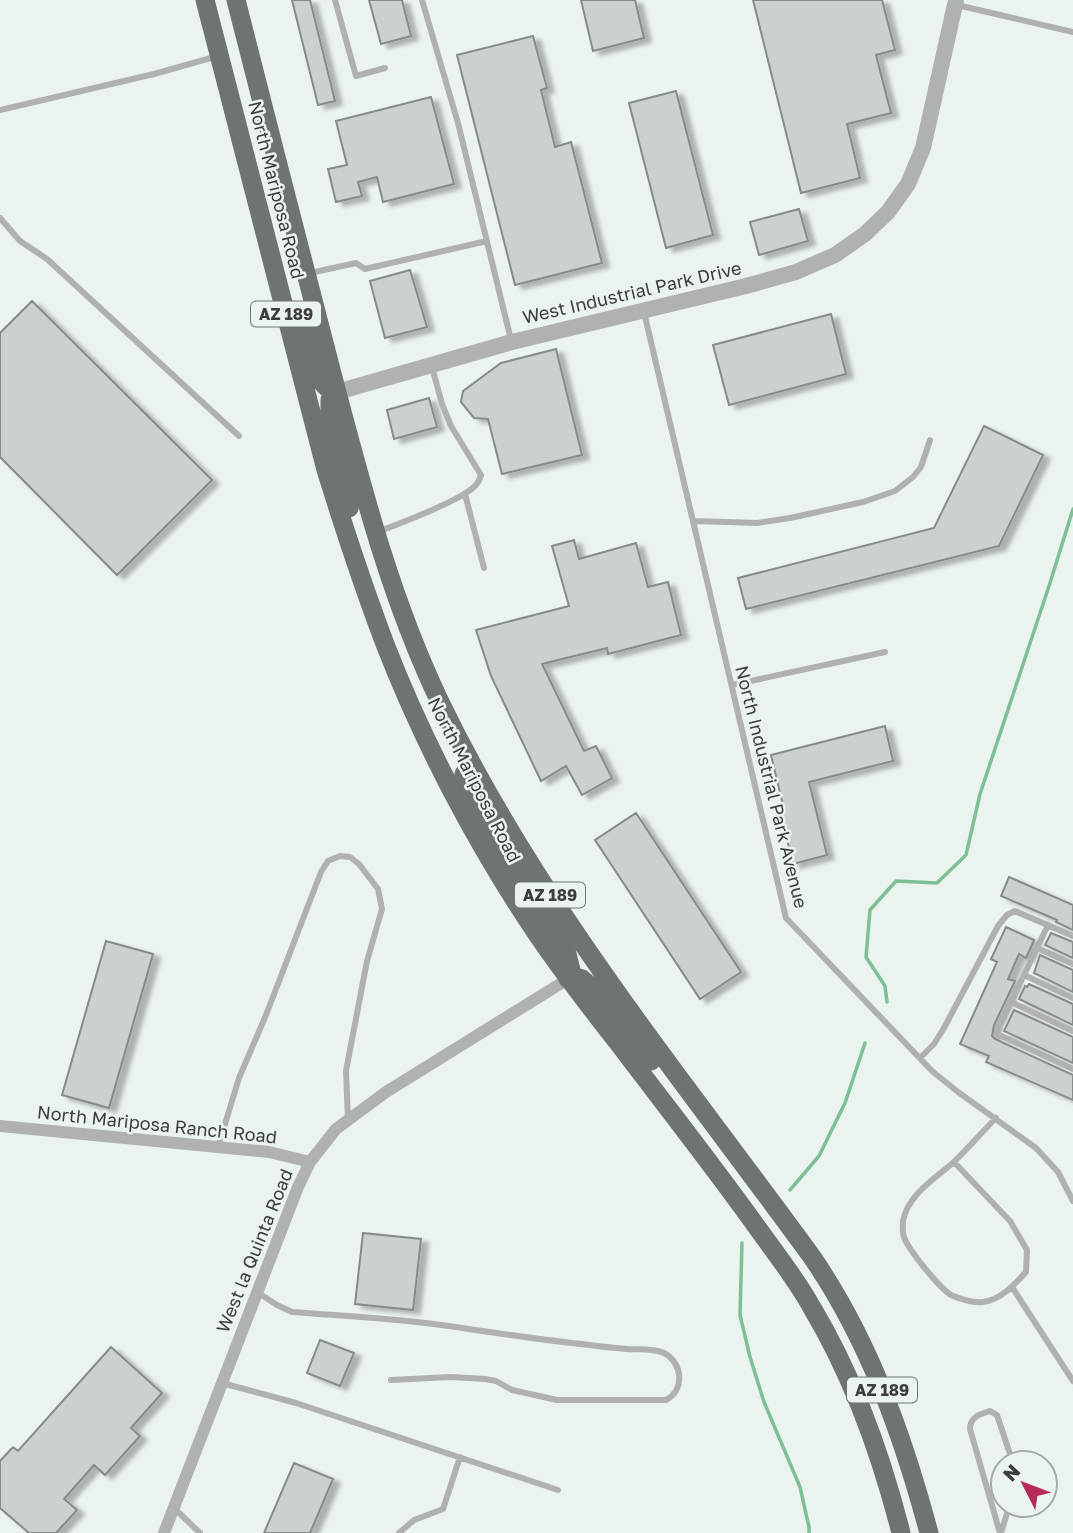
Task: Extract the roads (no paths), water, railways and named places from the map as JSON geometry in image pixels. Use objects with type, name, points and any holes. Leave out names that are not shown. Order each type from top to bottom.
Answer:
[{"type":"highway","name":"North Mariposa Road","points":[[205,0],[326,470],[378,624],[423,732],[501,876],[568,979],[731,1166],[779,1213],[831,1286],[887,1402],[902,1441],[929,1533]]},
{"type":"highway","name":"North Mariposa Road","points":[[236,0],[355,467],[403,613],[439,699],[508,827],[565,918],[731,1166],[827,1335],[859,1402],[890,1491],[901,1533]]},
{"type":"highway","points":[[249,170],[314,366],[327,389],[337,392],[330,400],[331,427],[378,624]]},
{"type":"highway","points":[[403,613],[428,685],[466,779],[488,823],[567,954],[571,970],[568,979]]},
{"type":"street","name":"West Industrial Park Drive","points":[[337,392],[512,342],[746,286],[796,272],[835,255],[865,234],[888,212],[908,184],[923,148],[955,2]]},
{"type":"street","name":"West la Quinta Road","points":[[164,1533],[310,1162],[336,1129],[386,1091],[568,979]]},
{"type":"street","name":"North Mariposa Ranch Road","points":[[0,1126],[268,1152],[310,1162]]},
{"type":"lane","points":[[335,0],[356,76],[385,68]]},
{"type":"lane","points":[[422,0],[458,122],[512,342]]},
{"type":"lane","points":[[955,2],[1073,33]]},
{"type":"lane","points":[[0,110],[154,74],[220,55]]},
{"type":"lane","points":[[0,218],[20,241],[47,259],[239,436]]},
{"type":"lane","points":[[305,274],[356,263],[365,269],[487,241]]},
{"type":"lane","name":"North Industrial Park Avenue","points":[[644,310],[786,918],[932,1071],[1036,1148],[1058,1172],[1073,1201]]},
{"type":"lane","points":[[375,533],[465,494],[478,484],[481,475],[442,404],[431,365]]},
{"type":"lane","points":[[694,521],[757,523],[790,519],[863,502],[895,491],[913,477],[921,467],[930,440]]},
{"type":"lane","points":[[465,494],[484,568]]},
{"type":"lane","points":[[732,685],[885,652]]},
{"type":"lane","points":[[218,1147],[239,1078],[321,872],[328,861],[340,856],[359,864],[378,889],[382,909],[367,961],[346,1071],[348,1120]]},
{"type":"lane","points":[[920,1058],[934,1044],[944,1028],[998,926],[1007,915],[1015,911],[1073,936]]},
{"type":"lane","points":[[1048,925],[997,1030],[998,1035],[1073,1069]]},
{"type":"lane","points":[[1037,948],[1073,964]]},
{"type":"lane","points":[[1024,975],[1073,998]]},
{"type":"lane","points":[[1011,1002],[1073,1031]]},
{"type":"lane","points":[[954,1162],[1010,1221],[1027,1250],[1026,1272],[1012,1287],[996,1298],[983,1302],[950,1294],[925,1270],[903,1236],[903,1219],[912,1201],[932,1179],[954,1162],[996,1118]]},
{"type":"lane","points":[[1012,1287],[1073,1381]]},
{"type":"lane","points":[[257,1292],[292,1312],[426,1323],[583,1345],[650,1349],[663,1353],[676,1364],[680,1380],[679,1388],[666,1400],[557,1400],[512,1390],[496,1381],[485,1379],[450,1377],[391,1380]]},
{"type":"lane","points":[[222,1383],[296,1403],[558,1490]]},
{"type":"lane","points":[[989,1495],[970,1423],[981,1413],[990,1411],[997,1415],[1008,1449]]},
{"type":"lane","points":[[399,1533],[414,1520],[443,1509],[460,1457]]},
{"type":"lane","points":[[174,1508],[200,1533]]},
{"type":"waterway","points":[[887,1002],[885,986],[866,957],[870,910],[896,881],[937,883],[966,855],[980,794],[1073,509]]},
{"type":"waterway","points":[[790,1190],[819,1156],[845,1103],[865,1043]]},
{"type":"waterway","points":[[742,1243],[740,1315],[764,1402],[800,1487],[809,1533]]}]
